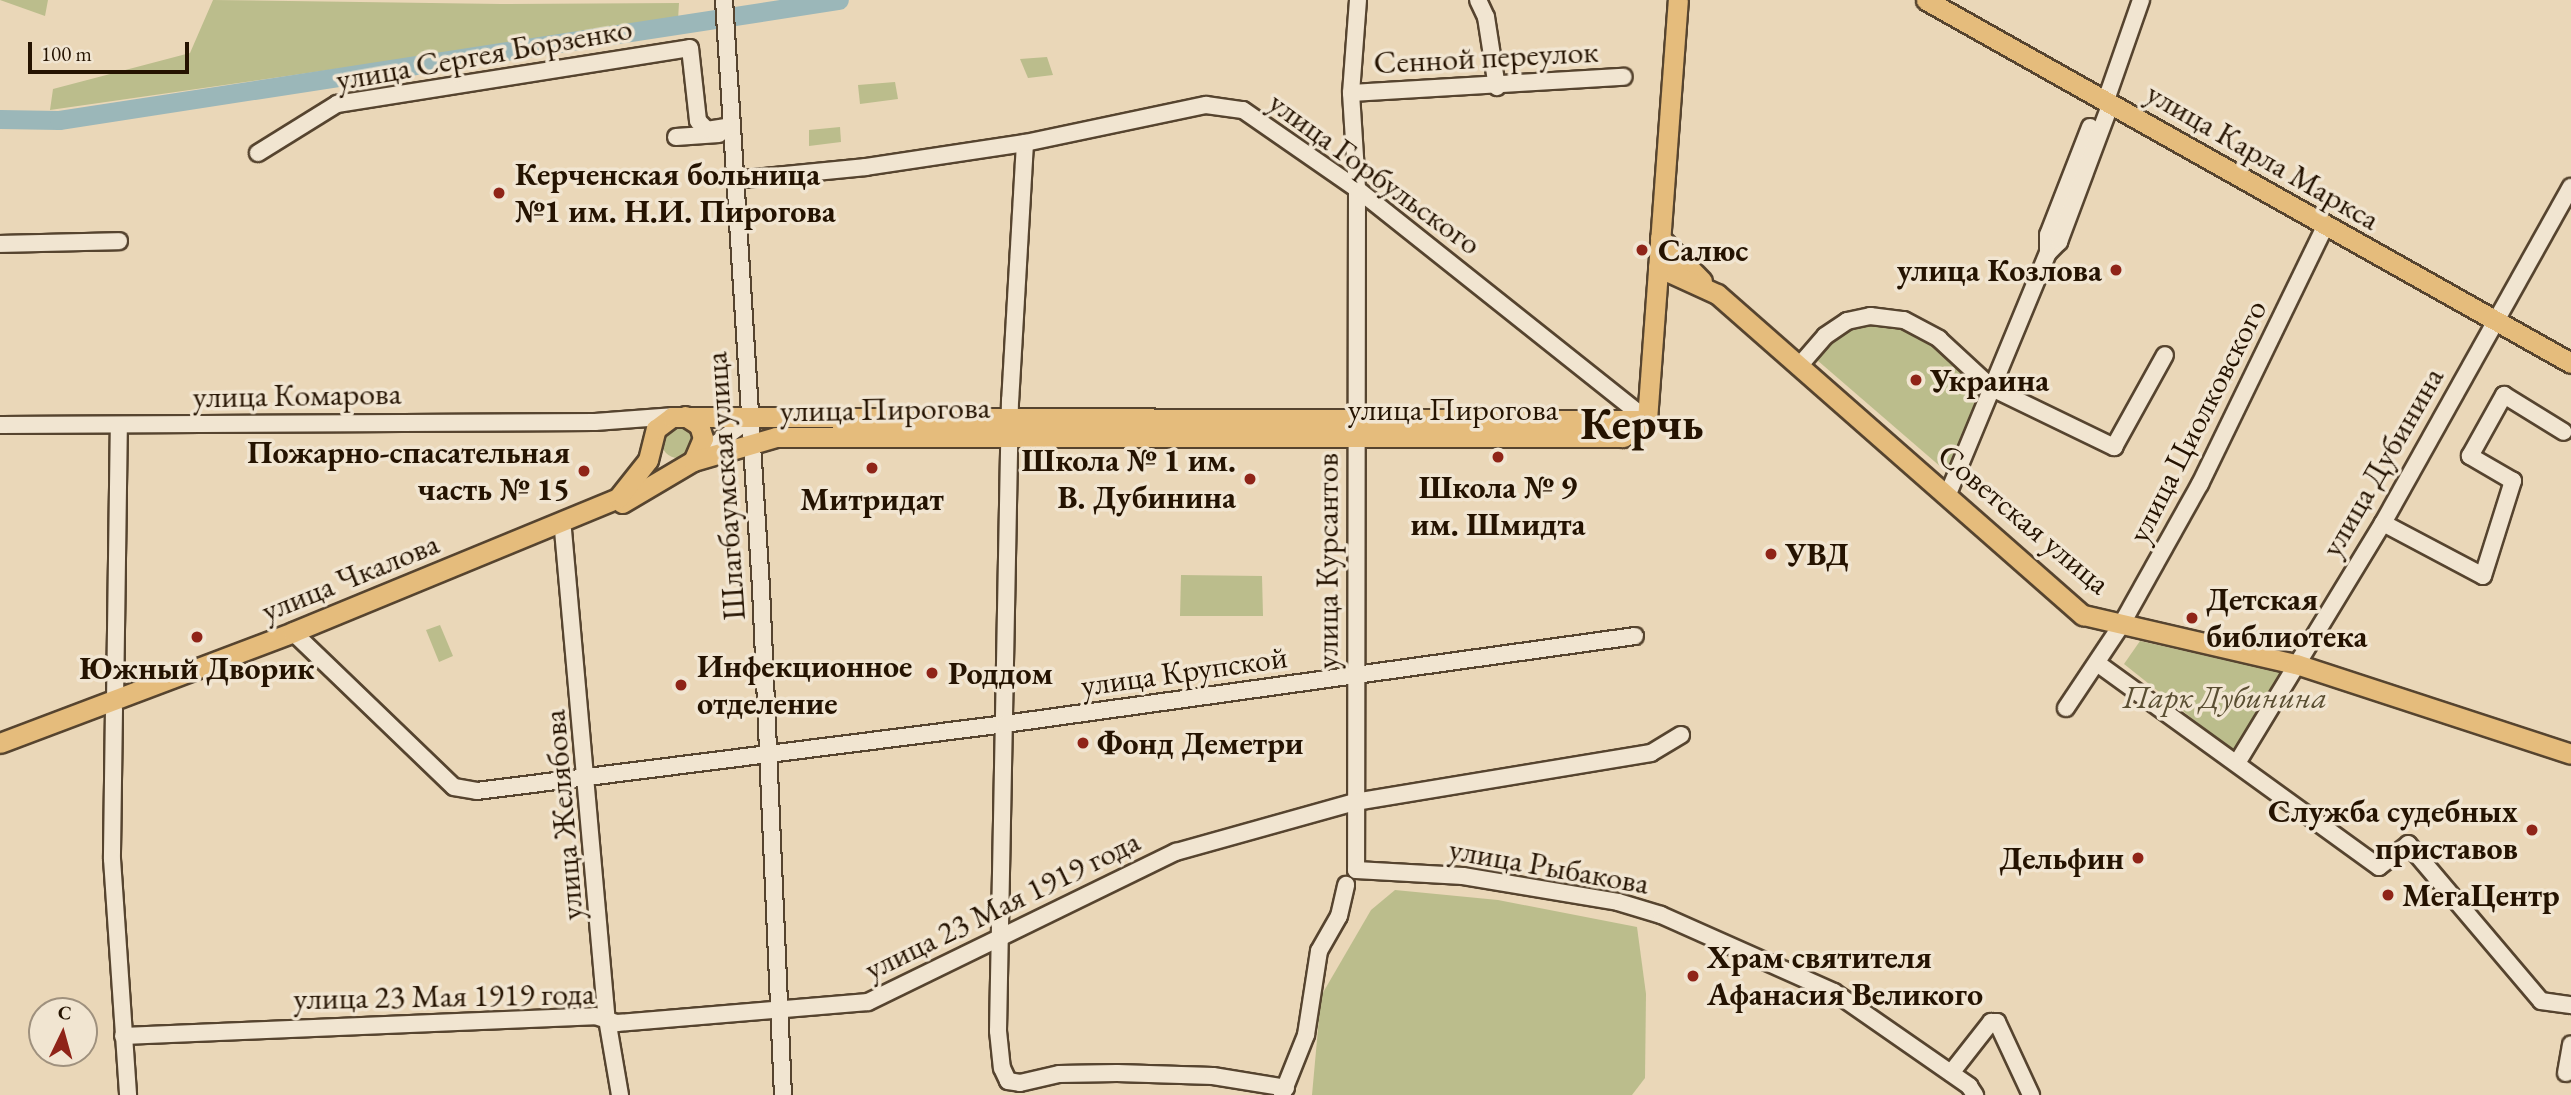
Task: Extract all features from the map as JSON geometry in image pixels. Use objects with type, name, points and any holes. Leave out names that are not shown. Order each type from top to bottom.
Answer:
[{"type":"main road","points":[[1647,420],[1678,0]]},
{"type":"main road","name":"улица Карла Маркса","points":[[1926,0],[2494,323],[2571,363]]},
{"type":"main road","points":[[1660,238],[1708,287]]},
{"type":"main road","name":"Советская улица","points":[[1658,267],[1708,287],[1948,494],[2083,615],[2120,627],[2296,664],[2571,754]]},
{"type":"main road","points":[[1654,299],[1682,287],[1708,287]]},
{"type":"main road","points":[[619,501],[653,444],[661,423],[681,416],[699,425],[703,438],[691,463],[668,465],[653,444]]},
{"type":"main road","name":"улица Комарова","points":[[681,416],[748,420]]},
{"type":"main road","name":"улица Пирогова","points":[[748,420],[1009,428],[1623,437],[1647,420]]},
{"type":"main road","name":"улица Пирогова","points":[[691,463],[776,437],[1009,428]]},
{"type":"main road","name":"улица Чкалова","points":[[0,749],[295,635],[563,527],[691,463]]},
{"type":"main road","name":"улица Чкалова","points":[[0,743],[115,705]]},
{"type":"street","name":"Шлагбаумская улица","points":[[724,0],[766,751],[776,1011],[783,1095]]},
{"type":"street","name":"улица Курсантов","points":[[1356,870],[1353,674],[1357,189],[1351,93],[1358,0]]},
{"type":"street","points":[[1478,0],[1486,17],[1497,87]]},
{"type":"street","points":[[1948,494],[2048,253],[2059,242],[2141,0]]},
{"type":"street","name":"улица Сергея Борзенко","points":[[258,153],[337,104],[690,48],[698,121],[708,132]]},
{"type":"street","name":"Сенной переулок","points":[[1351,93],[1497,87],[1624,77]]},
{"type":"street","name":"улица Горбульского","points":[[734,180],[866,167],[1025,143],[1206,105],[1243,110],[1293,141],[1357,189],[1647,420]]},
{"type":"street","points":[[676,138],[732,129]]},
{"type":"street","points":[[1025,143],[1009,428],[1002,940],[998,1031],[1002,1068],[1008,1081],[1028,1088],[1059,1074],[1213,1076],[1284,1091],[1306,1035],[1319,951],[1339,916],[1346,886]]},
{"type":"street","name":"улица Дубинина","points":[[2238,763],[2382,523],[2571,187]]},
{"type":"street","name":"улица Циолковского","points":[[2066,708],[2120,627],[2200,484],[2325,226]]},
{"type":"street","points":[[0,244],[119,240]]},
{"type":"street","points":[[1800,365],[1836,327],[1859,317],[1887,317],[1920,326],[1940,338],[1992,388],[2113,447],[2165,355]]},
{"type":"street","points":[[2382,523],[2483,576],[2513,481],[2470,456],[2504,395],[2564,432]]},
{"type":"street","name":"улица Комарова","points":[[0,425],[595,422],[681,416]]},
{"type":"street","points":[[691,463],[748,420]]},
{"type":"street","name":"улица Комарова","points":[[595,422],[635,427],[653,444]]},
{"type":"street","points":[[119,426],[112,859],[128,1095]]},
{"type":"street","name":"улица Желябова","points":[[563,527],[588,777],[607,1019],[620,1095]]},
{"type":"street","name":"улица Крупской","points":[[295,635],[454,787],[477,791],[766,751],[1005,724],[1636,636]]},
{"type":"street","points":[[2097,663],[2379,867],[2408,844],[2541,1001],[2571,1005]]},
{"type":"street","name":"улица 23 Мая 1919 года","points":[[123,1035],[595,1016],[617,1023],[868,1002],[1002,940],[1176,852],[1355,802],[1651,753],[1681,735]]},
{"type":"street","name":"улица Рыбакова","points":[[1356,870],[1463,876],[1618,902],[1661,915],[1834,992],[1951,1073],[1975,1095]]},
{"type":"street","points":[[1951,1073],[1991,1022],[2003,1026],[2032,1095]]},
{"type":"street","points":[[2566,1073],[2571,1044]]},
{"type":"green space","points":[[0,0],[48,0],[45,16]]},
{"type":"green space","points":[[213,0],[501,4],[679,3],[678,20],[50,110],[53,89],[190,53]]},
{"type":"green space","points":[[1047,57],[1053,75],[1028,78],[1020,59]]},
{"type":"green space","points":[[895,82],[898,99],[860,104],[858,85]]},
{"type":"green space","points":[[840,127],[841,142],[809,146],[809,130]]},
{"type":"green space","points":[[1863,324],[1895,324],[1925,338],[1985,391],[1949,474],[1817,360],[1839,333]]},
{"type":"green space","points":[[678,424],[690,429],[695,441],[690,453],[678,458],[666,453],[661,441],[666,429]]},
{"type":"green space","points":[[1181,575],[1262,576],[1263,616],[1180,616]]},
{"type":"green space","points":[[440,625],[453,656],[439,662],[426,630]]},
{"type":"green space","name":"Парк Дубинина","points":[[2140,641],[2283,673],[2233,751],[2124,664]]},
{"type":"green space","points":[[1395,890],[1498,900],[1637,927],[1646,994],[1645,1078],[1632,1095],[1312,1095],[1321,996],[1371,910]]},
{"type":"waterway","points":[[0,119],[59,120],[839,0]]},
{"type":"place","name":"Керченская больница №1 им. Н.И. Пирогова","points":[[499,193]]},
{"type":"place","name":"Салюс","points":[[1642,250]]},
{"type":"place","name":"улица Козлова","points":[[2116,270]]},
{"type":"place","name":"Украина","points":[[1916,380]]},
{"type":"place","name":"Школа № 9 им. Шмидта","points":[[1498,457]]},
{"type":"place","name":"Митридат","points":[[872,468]]},
{"type":"place","name":"Пожарно-спасательная часть № 15","points":[[584,471]]},
{"type":"place","name":"Школа № 1 им. В. Дубинина","points":[[1250,479]]},
{"type":"place","name":"УВД","points":[[1771,554]]},
{"type":"place","name":"Детская библиотека","points":[[2192,618]]},
{"type":"place","name":"Южный Дворик","points":[[197,637]]},
{"type":"place","name":"Роддом","points":[[932,673]]},
{"type":"place","name":"Инфекционное отделение","points":[[681,685]]},
{"type":"place","name":"Фонд Деметри","points":[[1083,743]]},
{"type":"place","name":"Служба судебных приставов","points":[[2532,830]]},
{"type":"place","name":"Дельфин","points":[[2138,858]]},
{"type":"place","name":"МегаЦентр","points":[[2388,895]]},
{"type":"place","name":"Храм святителя Афанасия Великого","points":[[1693,976]]},
{"type":"district","name":"Керчь","points":[[1642,423]]}]
